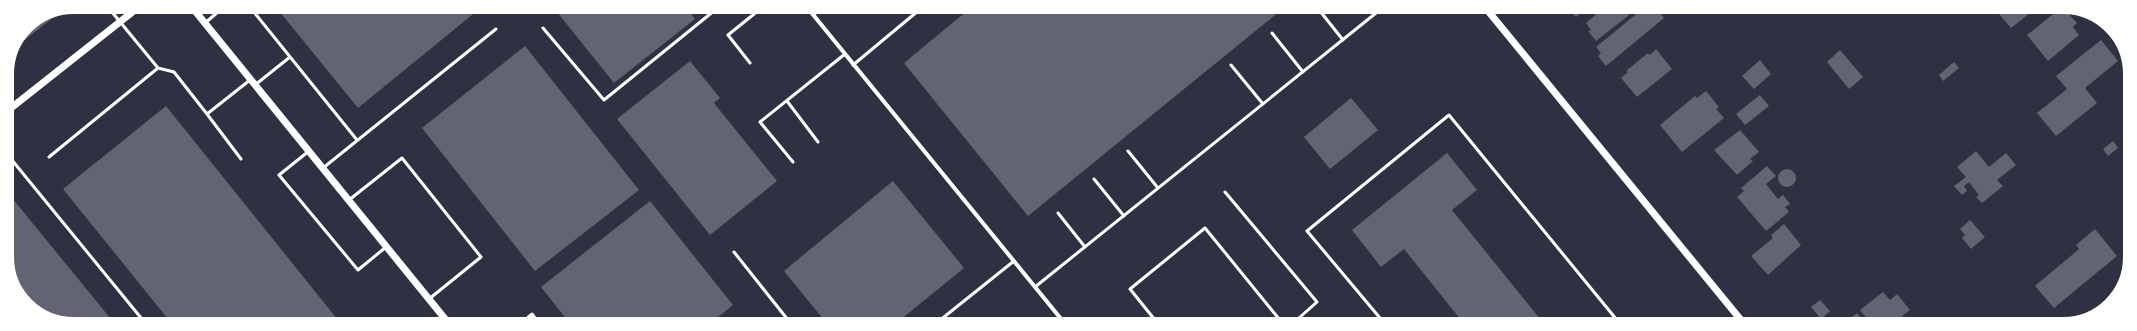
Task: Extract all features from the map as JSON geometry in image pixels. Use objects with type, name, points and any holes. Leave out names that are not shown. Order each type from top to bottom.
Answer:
[{"type":"street","points":[[13,106],[131,13]]},
{"type":"street","points":[[197,13],[429,298],[443,318]]},
{"type":"street","points":[[1490,13],[1739,318]]},
{"type":"street","points":[[813,15],[1060,318]]},
{"type":"lane","points":[[113,13],[158,68],[174,72],[242,159]]},
{"type":"lane","points":[[205,23],[217,13]]},
{"type":"lane","points":[[255,13],[357,140]]},
{"type":"lane","points":[[543,28],[604,100],[711,13]]},
{"type":"lane","points":[[750,63],[728,35],[755,13]]},
{"type":"lane","points":[[853,65],[916,13]]},
{"type":"lane","points":[[1322,13],[1343,40]]},
{"type":"lane","points":[[1035,287],[1376,13]]},
{"type":"lane","points":[[322,168],[496,29]]},
{"type":"lane","points":[[1272,33],[1303,72]]},
{"type":"lane","points":[[793,162],[760,122],[845,54]]},
{"type":"lane","points":[[207,114],[290,57]]},
{"type":"lane","points":[[1231,65],[1263,104]]},
{"type":"lane","points":[[49,157],[158,68]]},
{"type":"lane","points":[[786,101],[818,142]]},
{"type":"lane","points":[[1380,318],[1308,231],[1449,114],[1615,318]]},
{"type":"lane","points":[[308,151],[279,175],[358,270],[387,246]]},
{"type":"lane","points":[[1128,151],[1158,188]]},
{"type":"lane","points":[[349,200],[402,158],[481,257],[429,298]]},
{"type":"lane","points":[[13,161],[141,318]]},
{"type":"lane","points":[[1094,179],[1124,216]]},
{"type":"lane","points":[[1225,192],[1317,302],[1299,318]]},
{"type":"lane","points":[[1058,213],[1085,247]]},
{"type":"lane","points":[[1153,318],[1130,289],[1205,228],[1278,318]]},
{"type":"lane","points":[[734,252],[786,318]]},
{"type":"lane","points":[[943,318],[1014,261]]},
{"type":"lane","points":[[527,318],[532,314],[535,318]]},
{"type":"building","points":[[281,13],[474,13],[358,108]]},
{"type":"building","points":[[558,13],[690,13],[695,19],[614,83]]},
{"type":"building","points":[[965,13],[1277,13],[1028,216],[904,63]]},
{"type":"building","points":[[1572,13],[1581,13],[1576,17]]},
{"type":"building","points":[[1598,13],[1627,13],[1629,15],[1596,41],[1588,31],[1591,30],[1586,23]]},
{"type":"building","points":[[1637,13],[1660,13],[1664,18],[1606,66],[1598,56],[1601,53],[1596,47]]},
{"type":"building","points":[[1998,13],[2030,13],[2011,28]]},
{"type":"building","points":[[2054,13],[2063,13],[2068,14],[2077,23],[2073,27],[2079,35],[2048,61],[2027,35]]},
{"type":"building","points":[[54,17],[22,42],[40,23]]},
{"type":"building","points":[[2101,40],[2118,61],[2085,88],[2097,103],[2056,136],[2037,113],[2067,89],[2056,76]]},
{"type":"building","points":[[525,46],[639,190],[535,271],[422,128]]},
{"type":"building","points":[[1656,49],[1672,69],[1637,97],[1621,78],[1628,72],[1626,71],[1648,53],[1650,55]]},
{"type":"building","points":[[1840,50],[1863,77],[1849,89],[1827,62]]},
{"type":"building","points":[[1760,60],[1771,74],[1754,89],[1742,76]]},
{"type":"building","points":[[690,61],[720,98],[714,103],[777,181],[710,235],[617,119]]},
{"type":"building","points":[[1954,62],[1959,68],[1943,81],[1939,75]]},
{"type":"building","points":[[1706,91],[1719,107],[1716,109],[1724,118],[1682,152],[1660,125],[1695,96],[1697,98]]},
{"type":"building","points":[[1760,95],[1769,106],[1745,125],[1736,114]]},
{"type":"building","points":[[1351,98],[1378,130],[1330,169],[1304,137]]},
{"type":"building","points":[[166,106],[336,318],[167,318],[63,189]]},
{"type":"building","points":[[1740,130],[1759,152],[1750,159],[1753,161],[1737,175],[1714,150]]},
{"type":"building","points":[[2113,141],[2118,148],[2108,156],[2103,149]]},
{"type":"building","points":[[1976,151],[1989,167],[2006,153],[2016,165],[1997,180],[2003,186],[1982,203],[1976,197],[1979,195],[1969,182],[1964,186],[1967,191],[1962,195],[1954,186],[1966,177],[1957,167]]},
{"type":"building","points":[[1447,153],[1477,190],[1452,210],[1539,318],[1459,318],[1404,249],[1381,267],[1352,230]]},
{"type":"building","points":[[1767,166],[1776,176],[1766,184],[1778,199],[1783,195],[1790,204],[1785,207],[1789,212],[1766,231],[1737,197],[1744,191],[1741,188]]},
{"type":"building","points":[[1787,169],[1793,172],[1796,178],[1793,184],[1787,187],[1781,184],[1778,178],[1781,172]]},
{"type":"building","points":[[893,181],[964,268],[903,318],[822,318],[784,271]]},
{"type":"building","points":[[13,199],[110,318],[74,318],[58,316],[40,308],[21,288],[14,269]]},
{"type":"building","points":[[650,201],[733,305],[717,318],[565,318],[541,287]]},
{"type":"building","points":[[1970,220],[1985,237],[1971,249],[1962,238],[1965,235],[1960,229]]},
{"type":"building","points":[[1784,224],[1801,245],[1768,275],[1751,256],[1773,238],[1771,235]]},
{"type":"building","points":[[2095,229],[2117,256],[2054,308],[2035,286],[2079,249],[2076,245]]},
{"type":"building","points":[[1883,292],[1890,300],[1897,294],[1910,310],[1902,316],[1903,318],[1867,318],[1860,310]]},
{"type":"building","points":[[1820,300],[1830,311],[1820,318],[1811,307]]},
{"type":"building","points":[[1857,313],[1861,318],[1851,318]]}]
